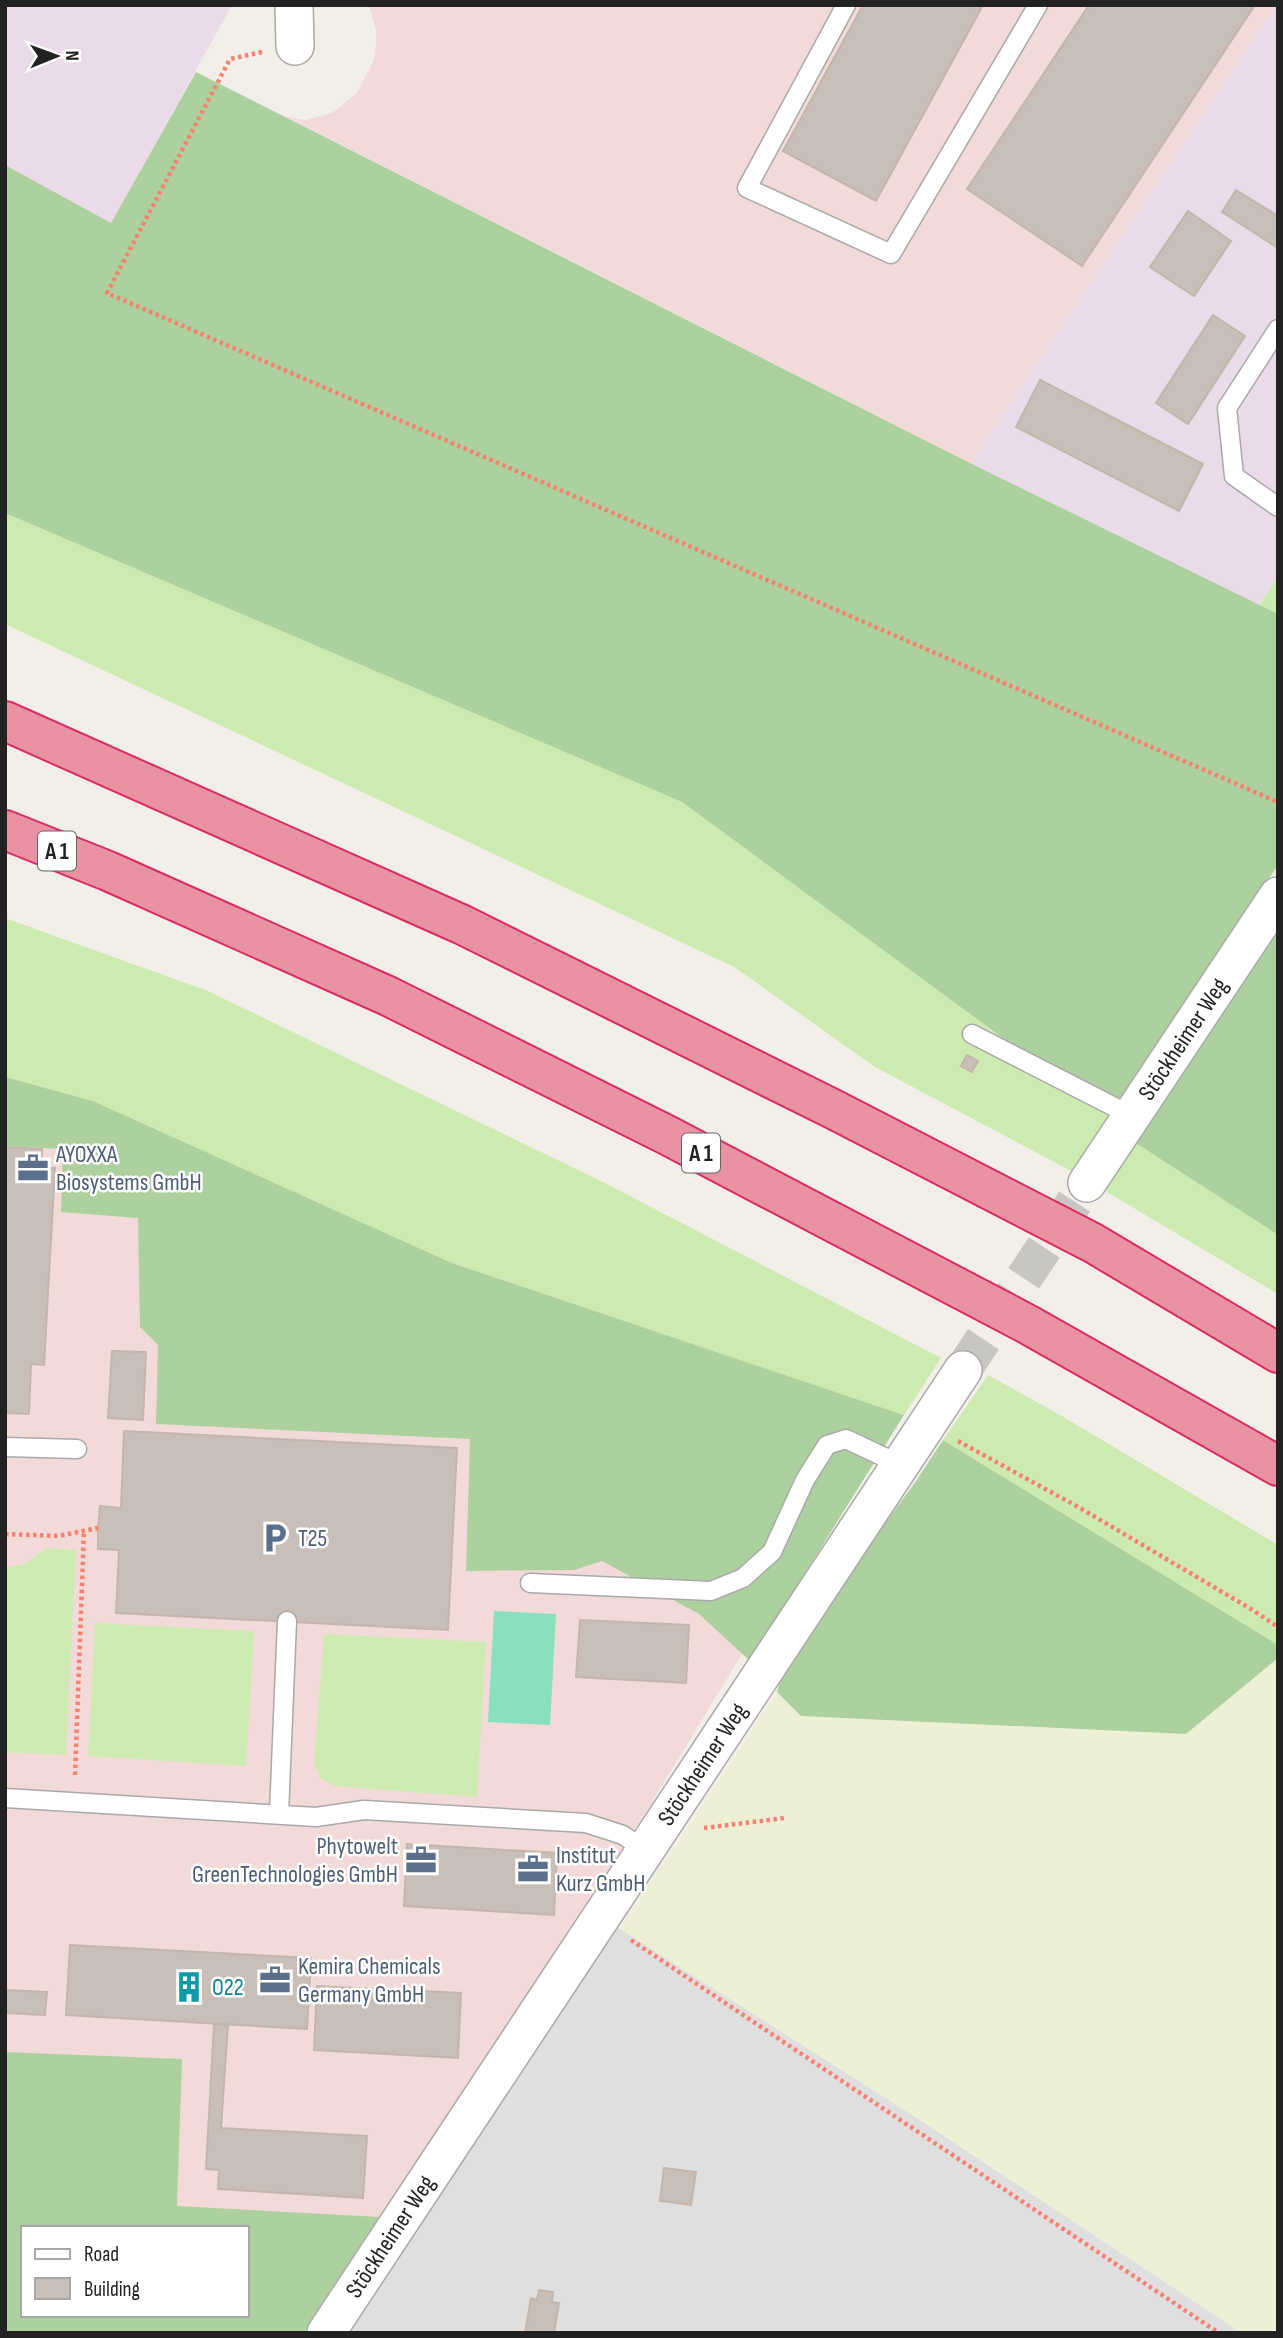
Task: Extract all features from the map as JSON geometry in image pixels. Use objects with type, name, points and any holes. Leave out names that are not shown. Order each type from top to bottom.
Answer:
[{"type":"highway","points":[[5,721],[476,931],[833,1109],[1093,1243],[1278,1353]]},
{"type":"highway","name":"A 1","points":[[5,830],[108,872],[388,996],[667,1135],[1027,1324],[1278,1466]]},
{"type":"highway","points":[[5,859],[108,872]]},
{"type":"street","points":[[295,5],[295,46]]},
{"type":"street","name":"Stöckheimer Weg","points":[[1087,1182],[1278,896]]},
{"type":"street","name":"Stöckheimer Weg","points":[[326,2333],[963,1370]]},
{"type":"lane","points":[[846,5],[747,188],[891,254],[1038,5]]},
{"type":"lane","points":[[1278,329],[1227,408],[1234,477],[1278,507]]},
{"type":"lane","points":[[972,1034],[1130,1115]]},
{"type":"lane","points":[[530,1583],[711,1591],[743,1578],[772,1552],[805,1480],[827,1445],[846,1439],[901,1465]]},
{"type":"lane","points":[[5,1447],[77,1449]]},
{"type":"lane","points":[[279,1814],[287,1621]]},
{"type":"lane","points":[[5,1798],[316,1817],[364,1810],[586,1823],[650,1842]]},
{"type":"path","points":[[295,46],[230,58],[107,293],[1278,802]]},
{"type":"path","points":[[953,1438],[1080,1508],[1278,1627]]},
{"type":"path","points":[[5,1534],[58,1536],[98,1528]]},
{"type":"path","points":[[74,1802],[84,1531]]},
{"type":"path","points":[[650,1842],[785,1818]]},
{"type":"path","points":[[601,1920],[1219,2333]]},
{"type":"shaded area","points":[[5,5],[232,5],[111,224],[5,165]]},
{"type":"shaded area","points":[[369,5],[1276,5],[970,463],[286,117],[306,120],[332,113],[357,93],[374,60],[376,31]]},
{"type":"shaded area","points":[[1276,5],[1278,576],[1259,605],[970,463]]},
{"type":"shaded area","points":[[5,1066],[815,1534],[649,1807],[304,2333],[5,2333]]},
{"type":"shaded area","points":[[585,1906],[917,2118],[1242,2333],[304,2333]]},
{"type":"green space","points":[[196,72],[970,463],[1278,614],[1278,865],[1110,1117],[682,802],[5,513],[5,165],[111,223]]},
{"type":"green space","points":[[5,513],[682,802],[1110,1117],[1075,1173],[875,1067],[734,967],[5,624]]},
{"type":"green space","points":[[1278,576],[1278,614],[1259,605]]},
{"type":"green space","points":[[5,918],[208,991],[603,1182],[941,1358],[904,1415],[452,1263],[93,1101],[5,1077]]},
{"type":"green space","points":[[1278,926],[1278,1235],[1131,1140]]},
{"type":"green space","points":[[5,1077],[93,1101],[452,1263],[904,1415],[750,1661],[699,1614],[602,1561],[574,1570],[466,1571],[470,1439],[156,1424],[158,1345],[140,1327],[138,1218],[61,1212],[63,1149],[5,1146]]},
{"type":"green space","points":[[1131,1140],[1278,1235],[1278,1294],[1097,1186]]},
{"type":"green space","points":[[988,1375],[1278,1545],[1278,1645],[943,1440]]},
{"type":"green space","points":[[943,1440],[1278,1645],[1278,1658],[1186,1734],[801,1716],[777,1692],[785,1658],[914,1484]]},
{"type":"green space","points":[[46,1548],[76,1550],[66,1755],[5,1752],[5,1568],[26,1564]]},
{"type":"green space","points":[[494,1611],[556,1614],[550,1725],[488,1722]]},
{"type":"green space","points":[[95,1623],[254,1631],[246,1766],[88,1756]]},
{"type":"green space","points":[[324,1634],[486,1642],[477,1797],[335,1786],[321,1779],[314,1764]]},
{"type":"green space","points":[[1278,1658],[1278,2333],[1242,2333],[917,2118],[620,1929],[777,1692],[802,1716],[1186,1734]]},
{"type":"green space","points":[[5,2052],[182,2059],[177,2206],[380,2217],[304,2333],[5,2333]]},
{"type":"building","points":[[863,5],[983,5],[876,201],[783,151]]},
{"type":"building","points":[[1089,5],[1255,5],[1082,266],[967,189]]},
{"type":"building","points":[[1236,190],[1278,216],[1278,248],[1222,212]]},
{"type":"building","points":[[1188,211],[1231,241],[1194,296],[1150,267]]},
{"type":"building","points":[[1213,315],[1245,336],[1188,424],[1156,403]]},
{"type":"building","points":[[1040,380],[1203,464],[1179,511],[1016,427]]},
{"type":"building","points":[[967,1055],[978,1061],[972,1072],[961,1066]]},
{"type":"building","points":[[5,1147],[42,1149],[41,1167],[55,1168],[44,1365],[31,1364],[29,1414],[5,1413]]},
{"type":"building","points":[[112,1351],[146,1352],[143,1420],[108,1418]]},
{"type":"building","name":"T25","points":[[124,1431],[457,1448],[448,1630],[116,1613],[119,1550],[98,1549],[98,1528],[100,1506],[121,1508]]},
{"type":"building","points":[[580,1620],[689,1625],[686,1683],[576,1677]]},
{"type":"building","points":[[407,1844],[557,1853],[554,1915],[404,1906]]},
{"type":"building","name":"O22","points":[[70,1945],[311,1958],[307,2029],[66,2015]]},
{"type":"building","points":[[317,1986],[461,1993],[458,2058],[314,2050]]},
{"type":"building","points":[[5,1990],[47,1992],[45,2015],[5,2013]]},
{"type":"building","points":[[214,2024],[228,2025],[221,2128],[367,2136],[363,2198],[218,2189],[219,2170],[206,2169]]},
{"type":"building","points":[[664,2168],[696,2172],[691,2205],[660,2201]]},
{"type":"building","points":[[539,2290],[553,2292],[552,2302],[559,2303],[554,2333],[525,2333],[531,2298],[537,2300]]},
{"type":"tunnel","points":[[963,1370],[1087,1183]]},
{"type":"place","name":"AYOXXA Biosystems GmbH","points":[[33,1168]]},
{"type":"place","name":"T25","points":[[275,1538]]},
{"type":"place","name":"Phytowelt GreenTechnologies GmbH","points":[[421,1860]]},
{"type":"place","name":"Institut Kurz GmbH","points":[[533,1869]]},
{"type":"place","name":"Kemira Chemicals Germany GmbH","points":[[275,1980]]},
{"type":"place","name":"O22","points":[[189,1987]]}]
